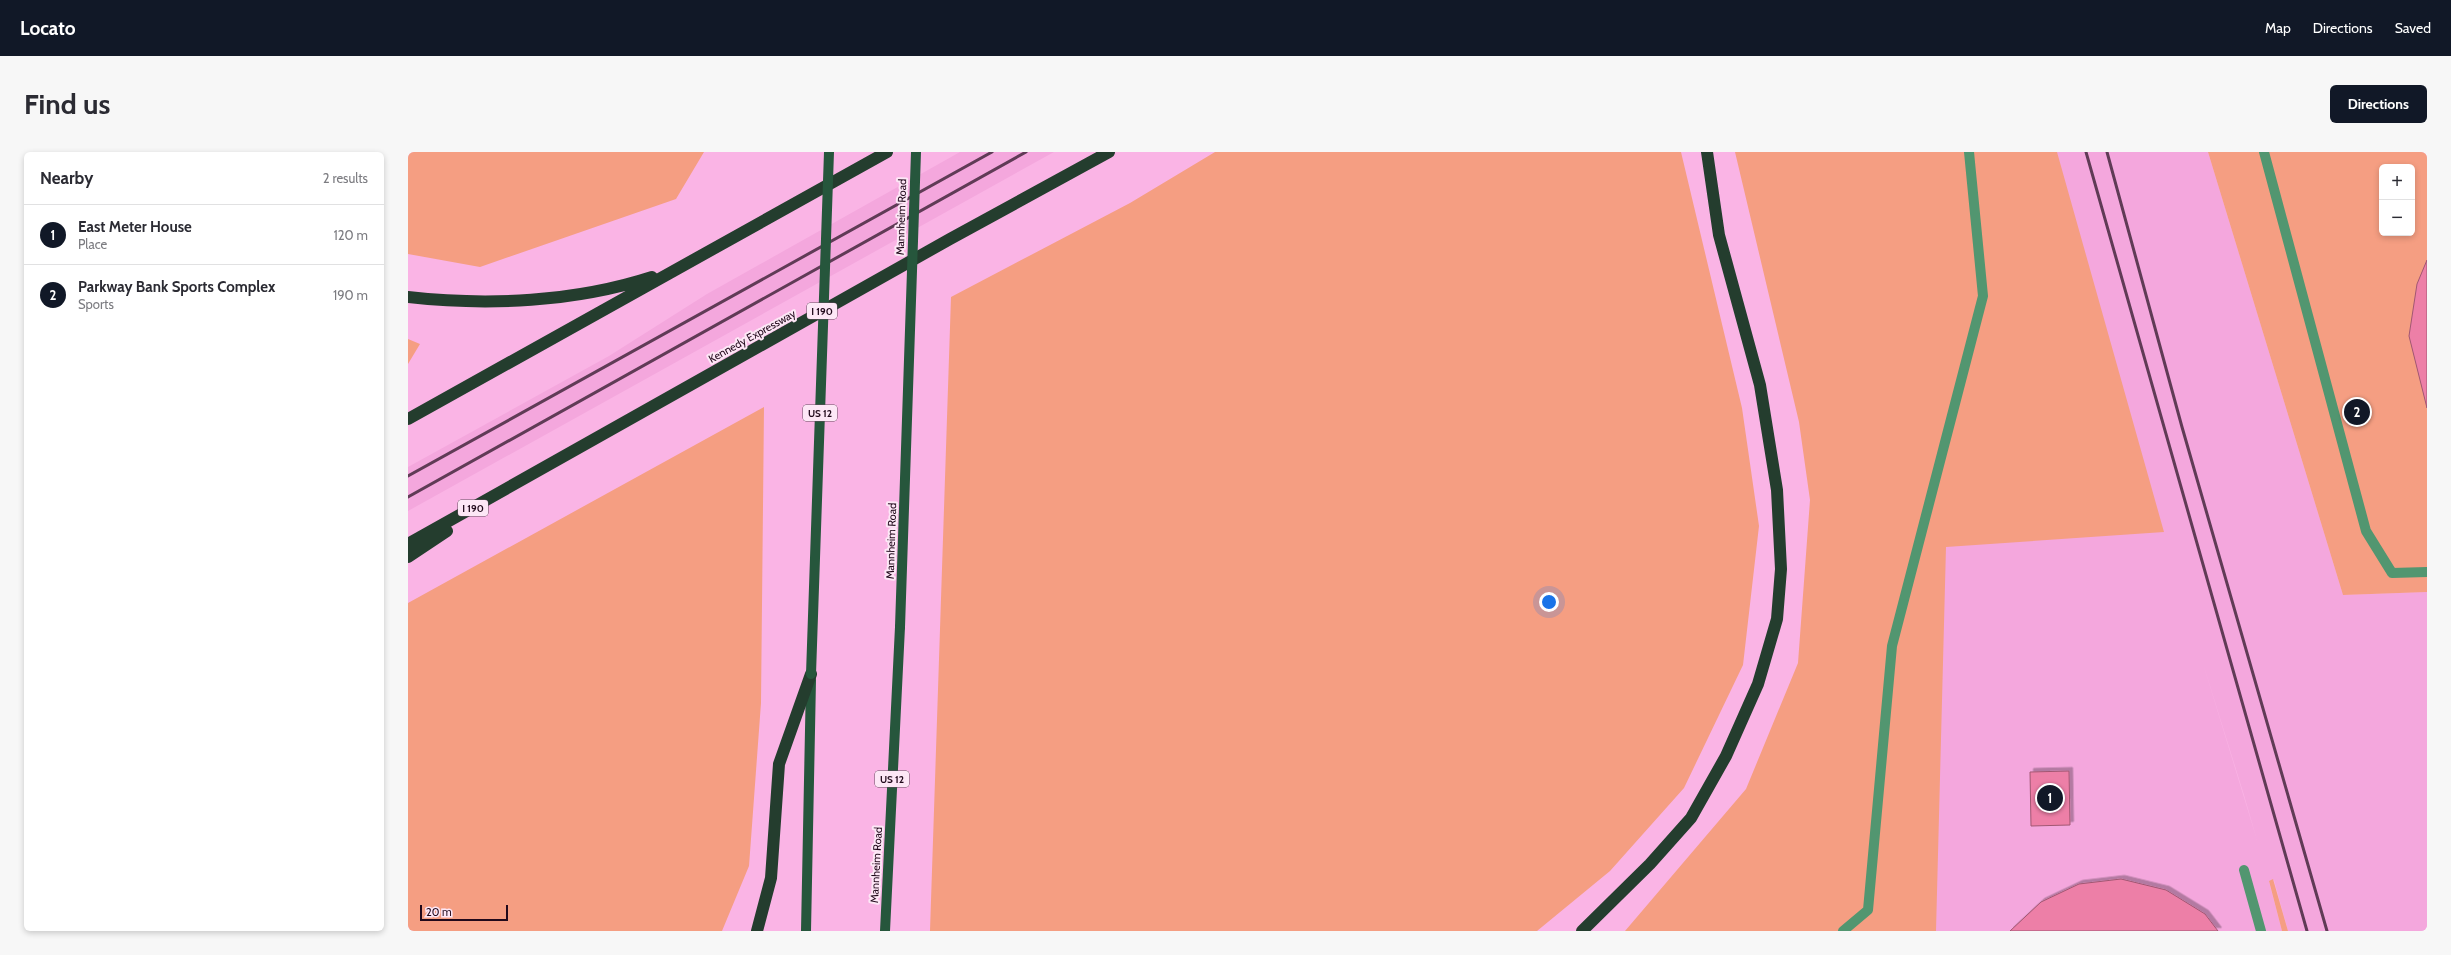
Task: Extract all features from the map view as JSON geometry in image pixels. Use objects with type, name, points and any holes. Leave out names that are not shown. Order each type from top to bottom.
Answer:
[{"type":"highway","points":[[408,419],[887,152]]},
{"type":"highway","name":"Kennedy Expressway","points":[[408,544],[950,239],[1109,152]]},
{"type":"highway","points":[[1582,931],[1650,864],[1691,818],[1726,756],[1758,684],[1777,619],[1781,570],[1777,490],[1760,385],[1719,235],[1707,152]]},
{"type":"highway","points":[[408,296],[471,300],[558,297],[622,287],[686,264]]},
{"type":"highway","points":[[408,557],[537,472]]},
{"type":"highway","points":[[757,931],[771,878],[779,764],[811,674]]},
{"type":"main road","name":"US 12","points":[[806,931],[811,674],[829,152]]},
{"type":"main road","name":"Mannheim Road","points":[[885,931],[900,627],[916,152]]},
{"type":"street","points":[[1843,931],[1868,910],[1892,646],[1983,296],[1969,152]]},
{"type":"street","points":[[2264,152],[2366,531],[2392,573],[2427,572]]},
{"type":"street","points":[[2244,870],[2261,931]]},
{"type":"shaded area","points":[[408,152],[704,152],[676,199],[480,267],[408,254]]},
{"type":"shaded area","points":[[960,152],[1054,152],[408,511],[408,467],[609,356],[707,294]]},
{"type":"shaded area","points":[[1215,152],[1681,152],[1742,408],[1759,526],[1743,665],[1684,788],[1610,871],[1537,931],[930,931],[951,297],[1130,203]]},
{"type":"shaded area","points":[[1735,152],[2057,152],[2164,532],[1946,547],[1936,931],[1625,931],[1746,789],[1798,663],[1810,500],[1799,422]]},
{"type":"shaded area","points":[[1754,152],[2208,152],[2343,595],[2427,592],[2427,931],[2288,931],[2274,880],[2269,882],[2282,931],[1638,931],[1756,821],[1821,656],[1829,461]],"holes":[[[2201,657],[2244,795],[2257,840]]]},
{"type":"shaded area","points":[[2208,152],[2427,152],[2427,592],[2343,595]]},
{"type":"shaded area","points":[[408,339],[420,344],[408,364]]},
{"type":"shaded area","points":[[764,407],[761,703],[749,866],[722,931],[408,931],[408,603]]},
{"type":"shaded area","points":[[2273,879],[2288,931],[2282,931],[2269,881]]},
{"type":"building","points":[[2427,260],[2427,408],[2409,336],[2417,284]]},
{"type":"building","points":[[2069,771],[2070,825],[2031,826],[2030,772]]},
{"type":"building","points":[[2121,879],[2166,890],[2205,914],[2218,931],[2010,931],[2041,902],[2079,884]]},
{"type":"railway","points":[[408,476],[992,152]]},
{"type":"railway","points":[[408,497],[1026,152]]},
{"type":"railway","points":[[2086,152],[2307,931]]},
{"type":"railway","points":[[2107,152],[2182,427],[2327,931]]},
{"type":"place","name":"Parkway Bank Sports Complex","points":[[2357,412]]},
{"type":"place","name":"East Meter House","points":[[2050,798]]}]
